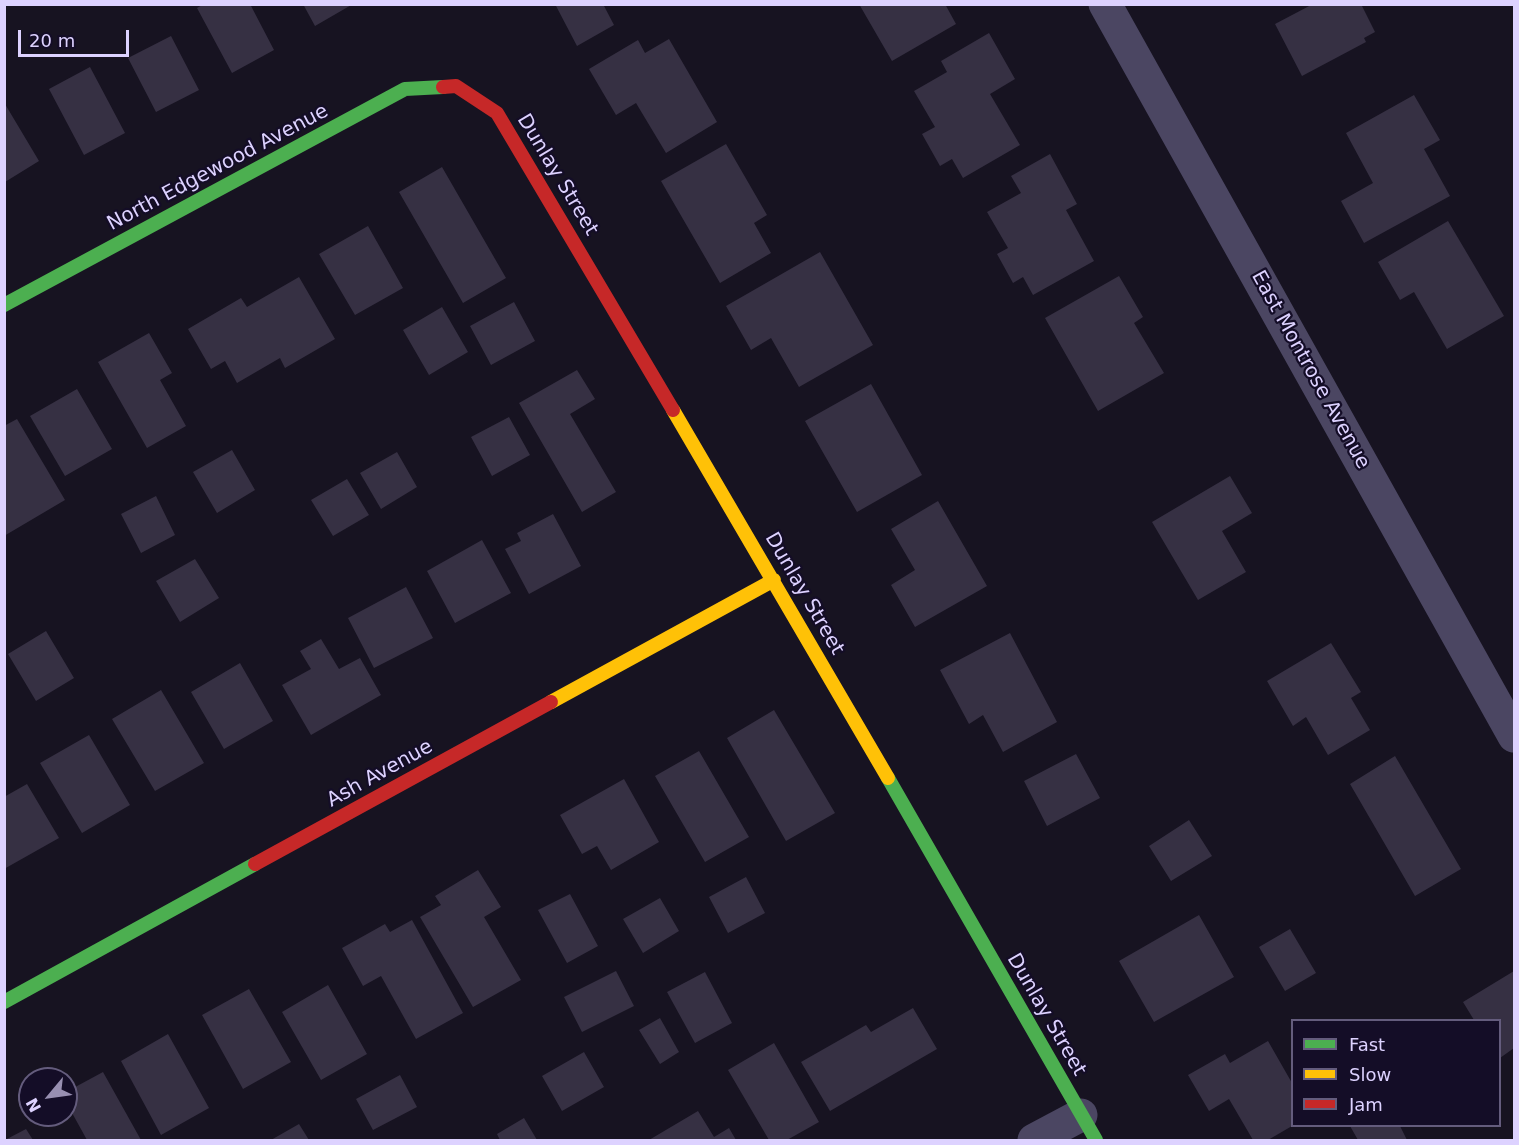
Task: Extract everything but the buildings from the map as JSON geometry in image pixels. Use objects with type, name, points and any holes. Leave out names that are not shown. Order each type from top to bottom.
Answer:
[{"type":"street","name":"East Montrose Avenue","points":[[1105,4],[1515,736]]},
{"type":"street","name":"North Edgewood Avenue","points":[[4,305],[405,89],[456,86]]},
{"type":"street","name":"Dunlay Street","points":[[456,86],[497,113],[774,580],[1088,1128]]},
{"type":"street","name":"Ash Avenue","points":[[4,1002],[774,580]]},
{"type":"street","points":[[1034,1140],[1088,1128]]},
{"type":"traffic: fast","points":[[4,305],[405,89],[443,87]]},
{"type":"traffic: fast","points":[[888,778],[1096,1140]]},
{"type":"traffic: fast","points":[[4,1002],[255,864]]},
{"type":"traffic: slow","points":[[673,410],[888,778]]},
{"type":"traffic: slow","points":[[551,702],[774,580]]},
{"type":"traffic: jam","points":[[443,87],[456,86],[497,113],[673,410]]},
{"type":"traffic: jam","points":[[255,864],[551,702]]}]
